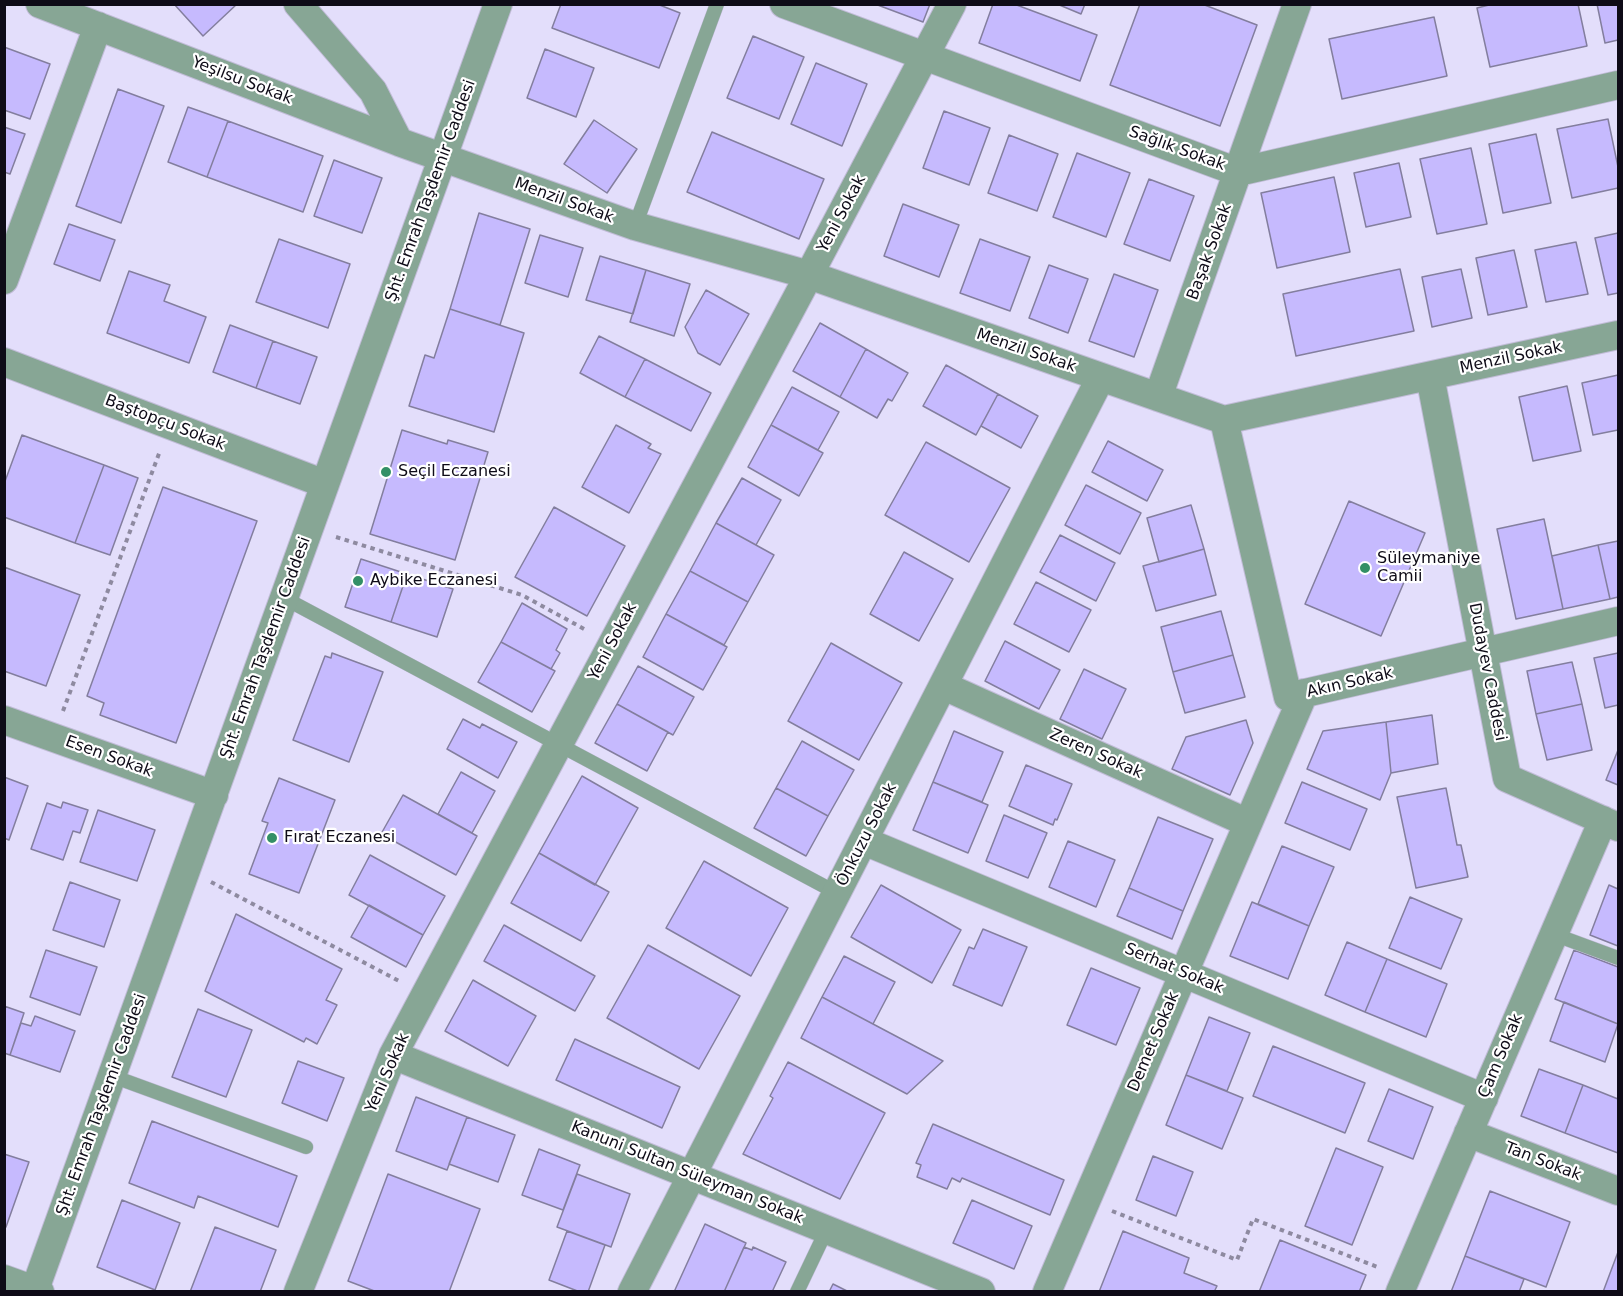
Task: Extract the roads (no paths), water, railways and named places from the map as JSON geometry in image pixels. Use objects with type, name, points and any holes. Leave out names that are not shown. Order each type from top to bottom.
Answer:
[{"type":"street","name":"Yeşilsu Sokak","points":[[40,4],[443,158]]},
{"type":"street","points":[[298,4],[373,91],[399,142]]},
{"type":"street","name":"Şht. Emrah Taşdemir Caddesi","points":[[36,1291],[498,4]]},
{"type":"street","name":"Sağlık Sokak","points":[[784,4],[1238,172],[1618,85]]},
{"type":"street","name":"Yeni Sokak","points":[[298,1292],[393,1055],[952,4]]},
{"type":"street","name":"Başak Sokak","points":[[1158,397],[1297,4]]},
{"type":"street","points":[[4,280],[98,26]]},
{"type":"street","name":"Menzil Sokak","points":[[443,158],[635,226],[809,275],[1224,420],[1618,334]]},
{"type":"street","name":"Baştopçu Sokak","points":[[4,362],[326,484]]},
{"type":"street","name":"Dudayev Caddesi","points":[[1430,376],[1507,778],[1611,823]]},
{"type":"street","name":"Önkuzu Sokak","points":[[632,1292],[1101,377]]},
{"type":"street","name":"Akın Sokak","points":[[1224,420],[1288,697],[1618,621]]},
{"type":"street","name":"Zeren Sokak","points":[[944,686],[1248,823]]},
{"type":"street","name":"Demet Sokak","points":[[1047,1292],[1304,693]]},
{"type":"street","name":"Esen Sokak","points":[[4,720],[214,795]]},
{"type":"street","name":"Çam Sokak","points":[[1403,1285],[1553,934],[1611,823]]},
{"type":"street","name":"Serhat Sokak","points":[[864,841],[1484,1098]]},
{"type":"street","name":"Kanuni Sultan Süleyman Sokak","points":[[393,1055],[975,1290]]},
{"type":"street","name":"Tan Sokak","points":[[1468,1133],[1618,1191]]},
{"type":"street","points":[[4,1279],[36,1291]]},
{"type":"lane","points":[[635,226],[717,4]]},
{"type":"lane","points":[[284,598],[837,893]]},
{"type":"lane","points":[[1553,934],[1618,958]]},
{"type":"lane","points":[[112,1076],[306,1147]]},
{"type":"lane","points":[[797,1292],[827,1229]]},
{"type":"place","name":"Seçil Eczanesi","points":[[386,472]]},
{"type":"place","name":"Süleymaniye Camii","points":[[1365,568]]},
{"type":"place","name":"Aybike Eczanesi","points":[[358,581]]},
{"type":"place","name":"Fırat Eczanesi","points":[[272,838]]}]
